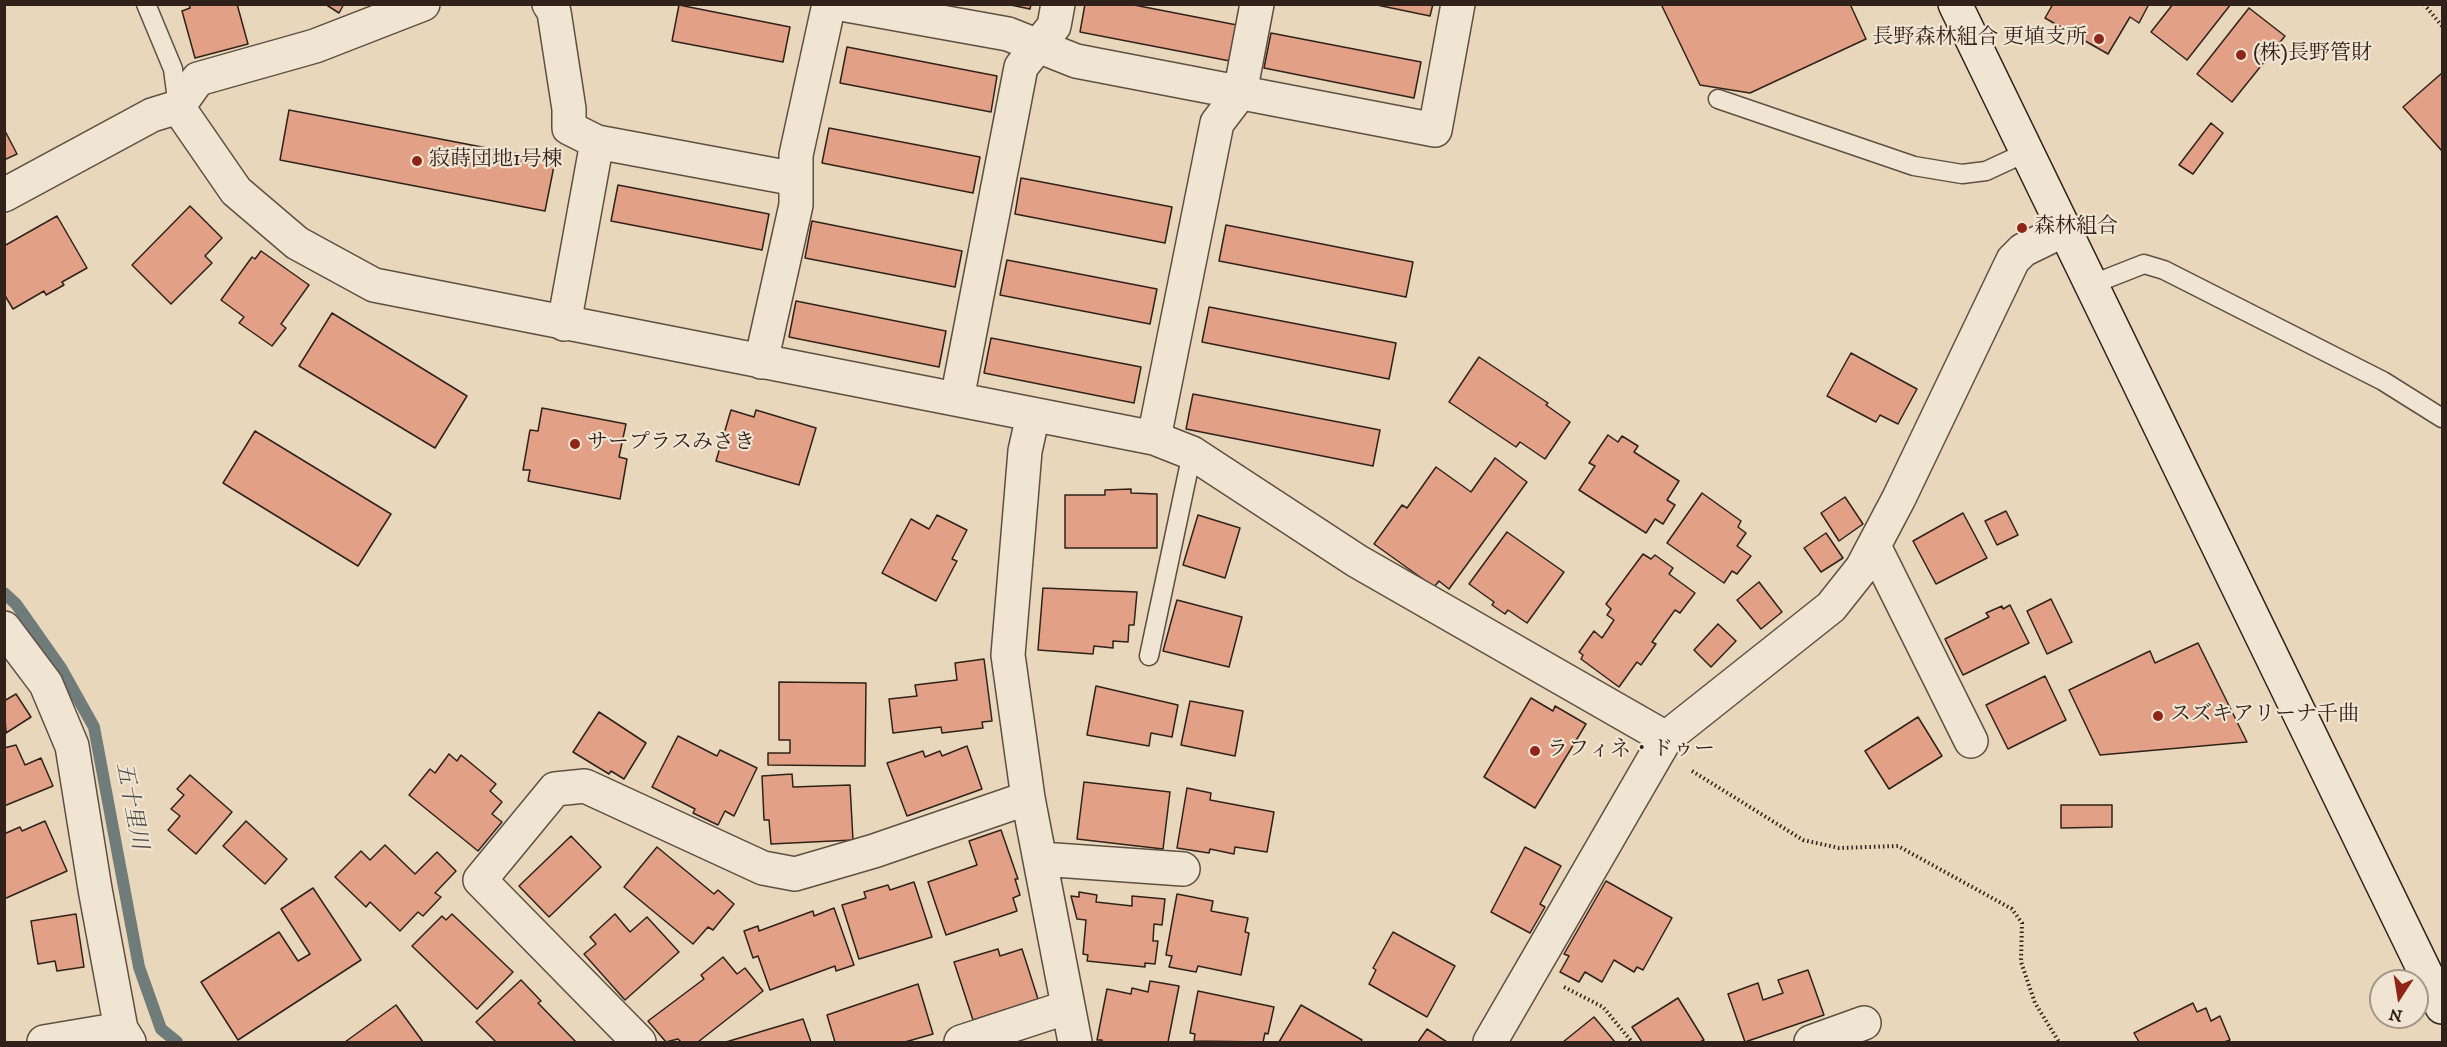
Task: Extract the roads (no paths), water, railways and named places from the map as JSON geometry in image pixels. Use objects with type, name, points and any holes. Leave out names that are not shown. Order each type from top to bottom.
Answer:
[{"type":"street","points":[[4,195],[152,115],[178,107],[198,79],[315,46],[423,4]]},
{"type":"street","points":[[549,4],[554,12],[569,109],[569,128],[597,142],[796,179]]},
{"type":"street","points":[[761,362],[796,205],[795,155],[829,4]]},
{"type":"street","points":[[841,4],[1008,34],[1076,61],[1435,130],[1458,4]]},
{"type":"street","points":[[957,399],[1021,67],[1054,26],[1058,4]]},
{"type":"street","points":[[1154,438],[1217,123],[1240,93],[1257,4]]},
{"type":"street","points":[[1955,4],[2093,284],[2442,1007]]},
{"type":"street","points":[[178,107],[236,191],[297,243],[374,285],[1154,438],[1192,453],[1357,561],[1666,738]]},
{"type":"street","points":[[564,324],[597,142]]},
{"type":"street","points":[[1490,1042],[1666,738],[1831,607],[1862,568],[2013,260],[2023,250],[2066,229]]},
{"type":"street","points":[[1033,415],[1025,451],[1008,655],[1028,798],[1075,1042]]},
{"type":"street","points":[[1874,546],[1971,741]]},
{"type":"street","points":[[4,628],[46,684],[72,746],[94,889],[125,1036],[44,1042]]},
{"type":"street","points":[[639,1042],[480,880],[555,789],[585,786],[763,868],[795,874],[874,851],[1028,798]]},
{"type":"street","points":[[1041,858],[1184,869]]},
{"type":"street","points":[[961,1042],[1068,1007]]},
{"type":"street","points":[[1811,1042],[1864,1023]]},
{"type":"lane","points":[[146,4],[173,69],[178,107]]},
{"type":"lane","points":[[1719,99],[1914,166],[1952,172],[1986,171],[2027,152]]},
{"type":"lane","points":[[2093,284],[2144,264],[2164,270],[2383,381],[2442,418]]},
{"type":"lane","points":[[1149,656],[1192,453]]},
{"type":"waterway","name":"五十里川","points":[[4,593],[16,604],[61,668],[94,727],[139,967],[161,1029],[177,1042]]},
{"type":"place","name":"長野森林組合 更埴支所","points":[[2099,39]]},
{"type":"place","name":"(株)長野管財","points":[[2241,55]]},
{"type":"place","name":"寂蒔団地1号棟","points":[[417,161]]},
{"type":"place","name":"森林組合","points":[[2022,228]]},
{"type":"place","name":"サープラスみさき","points":[[575,444]]},
{"type":"place","name":"スズキアリーナ千曲","points":[[2158,716]]},
{"type":"place","name":"ラフィネ・ドゥー","points":[[1535,751]]}]
